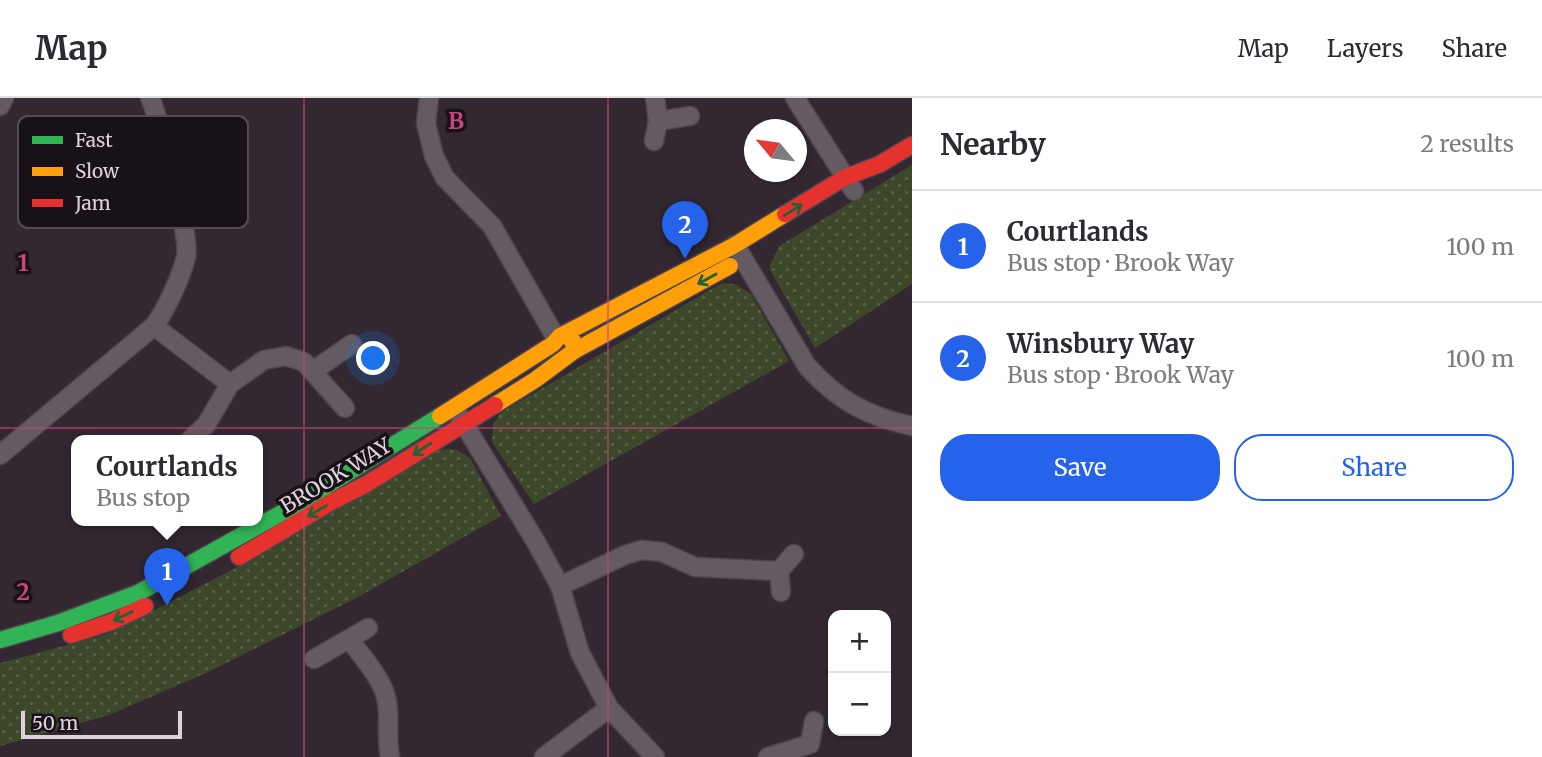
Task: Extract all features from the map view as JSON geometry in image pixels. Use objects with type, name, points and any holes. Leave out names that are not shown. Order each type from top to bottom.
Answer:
[{"type":"street","points":[[0,106],[4,98]]},
{"type":"street","points":[[150,98],[156,116]]},
{"type":"street","points":[[429,98],[426,123],[434,156],[445,178],[492,226],[558,339],[555,354],[570,354]]},
{"type":"street","points":[[654,141],[658,121],[655,98]]},
{"type":"street","points":[[795,98],[843,193]]},
{"type":"street","points":[[658,121],[690,116]]},
{"type":"street","name":"BROOK WAY","points":[[810,217],[880,164],[912,145]]},
{"type":"street","name":"BROOK WAY","points":[[222,565],[365,485],[535,380],[570,354],[843,193]]},
{"type":"street","points":[[0,455],[153,326],[166,310],[187,256],[184,228]]},
{"type":"street","name":"BROOK WAY","points":[[263,523],[454,407],[558,339],[788,231]]},
{"type":"street","points":[[739,252],[807,366],[822,383],[878,418],[912,426]]},
{"type":"street","points":[[153,326],[230,384]]},
{"type":"street","points":[[313,371],[352,344]]},
{"type":"street","points":[[195,435],[206,425],[230,384],[264,360],[286,356],[304,362],[345,408]]},
{"type":"street","points":[[454,407],[560,586],[580,653],[609,708],[654,757]]},
{"type":"street","name":"BROOK WAY","points":[[1,648],[138,593],[258,526]]},
{"type":"street","points":[[560,586],[625,555],[642,550],[662,552],[695,567],[779,571]]},
{"type":"street","points":[[780,592],[779,571],[794,554]]},
{"type":"street","name":"BROOK WAY","points":[[1,648],[111,622],[198,578]]},
{"type":"street","points":[[314,659],[369,628]]},
{"type":"street","points":[[350,640],[382,688],[387,702],[386,730],[390,757]]},
{"type":"street","points":[[544,757],[609,708]]},
{"type":"street","points":[[810,744],[814,721]]},
{"type":"street","points":[[810,744],[825,756]]},
{"type":"street","points":[[768,757],[810,744]]},
{"type":"green space","points":[[912,165],[912,284],[815,348],[769,268],[779,246]]},
{"type":"green space","points":[[722,283],[735,284],[751,294],[789,361],[534,504],[492,442],[493,425],[500,413]]},
{"type":"green space","points":[[436,449],[457,450],[470,458],[501,516],[358,597],[208,672],[109,715],[0,746],[0,663],[108,634],[249,561]]},
{"type":"traffic: fast","points":[[263,523],[440,416]]},
{"type":"traffic: fast","points":[[0,640],[58,623],[138,593],[258,526]]},
{"type":"traffic: slow","points":[[440,416],[553,344],[560,336],[735,245],[785,214]]},
{"type":"traffic: slow","points":[[574,351],[730,266]]},
{"type":"traffic: slow","points":[[495,405],[574,351],[573,341],[565,335]]},
{"type":"traffic: jam","points":[[785,214],[844,178],[880,164],[912,145]]},
{"type":"traffic: jam","points":[[239,557],[365,485],[495,405]]},
{"type":"traffic: jam","points":[[71,635],[111,622],[145,606]]},
{"type":"place","name":"Winsbury Way","points":[[685,259]]},
{"type":"place","name":"Courtlands","points":[[167,606]]}]
